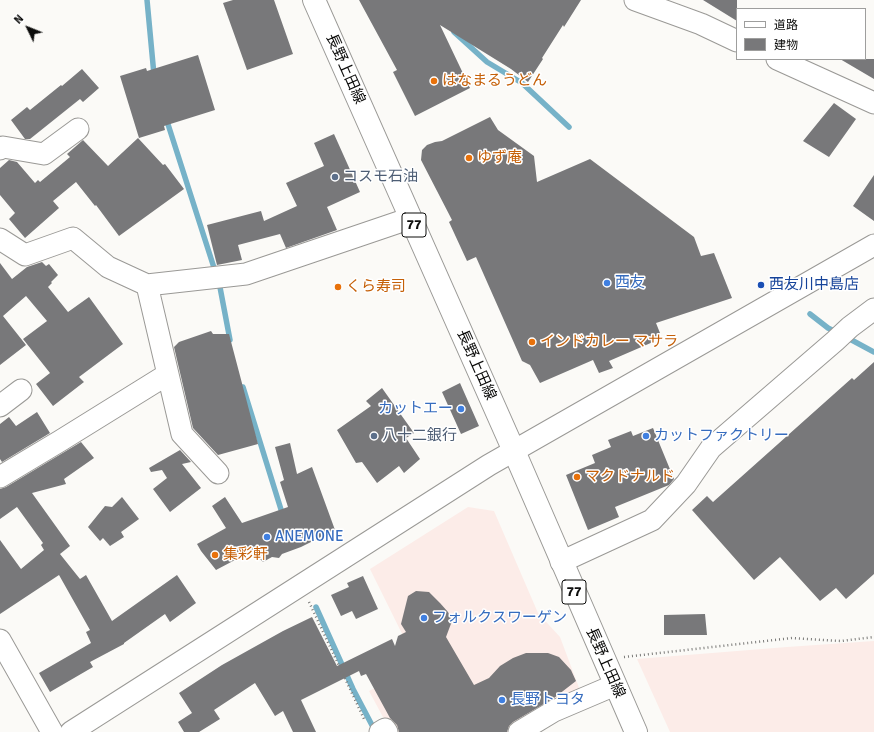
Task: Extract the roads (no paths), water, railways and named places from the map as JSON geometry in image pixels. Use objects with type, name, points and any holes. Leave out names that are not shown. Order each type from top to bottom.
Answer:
[{"type":"main road","name":"長野上田線","points":[[314,0],[514,451],[636,732]]},
{"type":"street","points":[[635,0],[701,24],[736,41]]},
{"type":"street","points":[[780,60],[874,103]]},
{"type":"street","points":[[0,149],[3,146],[44,154],[78,129]]},
{"type":"street","points":[[0,239],[24,256],[73,238],[108,267],[147,285],[246,274],[410,218]]},
{"type":"street","points":[[72,732],[488,465],[874,245]]},
{"type":"street","points":[[147,285],[182,434],[218,473]]},
{"type":"street","points":[[561,562],[652,520],[686,484],[711,448],[850,327],[874,309]]},
{"type":"street","points":[[0,477],[168,374]]},
{"type":"street","points":[[0,406],[21,390]]},
{"type":"street","points":[[0,640],[52,732]]},
{"type":"street","points":[[519,732],[554,711],[615,685]]},
{"type":"street","points":[[374,728],[385,729],[387,732]]},
{"type":"waterway","points":[[147,0],[154,75]]},
{"type":"waterway","points":[[454,32],[487,62],[522,83],[569,127]]},
{"type":"waterway","points":[[166,118],[216,274]]},
{"type":"waterway","points":[[219,282],[230,340]]},
{"type":"waterway","points":[[810,314],[828,328],[838,333]]},
{"type":"waterway","points":[[846,337],[874,352]]},
{"type":"waterway","points":[[243,387],[283,516]]},
{"type":"waterway","points":[[316,607],[353,689],[374,729]]},
{"type":"place","name":"はなまるうどん","points":[[434,81]]},
{"type":"place","name":"ゆず庵","points":[[469,158]]},
{"type":"place","name":"コスモ石油","points":[[335,177]]},
{"type":"place","name":"西友","points":[[607,283]]},
{"type":"place","name":"西友川中島店","points":[[761,285]]},
{"type":"place","name":"くら寿司","points":[[338,287]]},
{"type":"place","name":"インドカレー マサラ","points":[[532,342]]},
{"type":"place","name":"カットエー","points":[[461,409]]},
{"type":"place","name":"八十二銀行","points":[[374,436]]},
{"type":"place","name":"カットファクトリー","points":[[646,436]]},
{"type":"place","name":"マクドナルド","points":[[577,477]]},
{"type":"place","name":"ANEMONE","points":[[267,537]]},
{"type":"place","name":"集彩軒","points":[[215,555]]},
{"type":"place","name":"フォルクスワーゲン","points":[[424,618]]},
{"type":"place","name":"長野トヨタ","points":[[502,700]]}]
